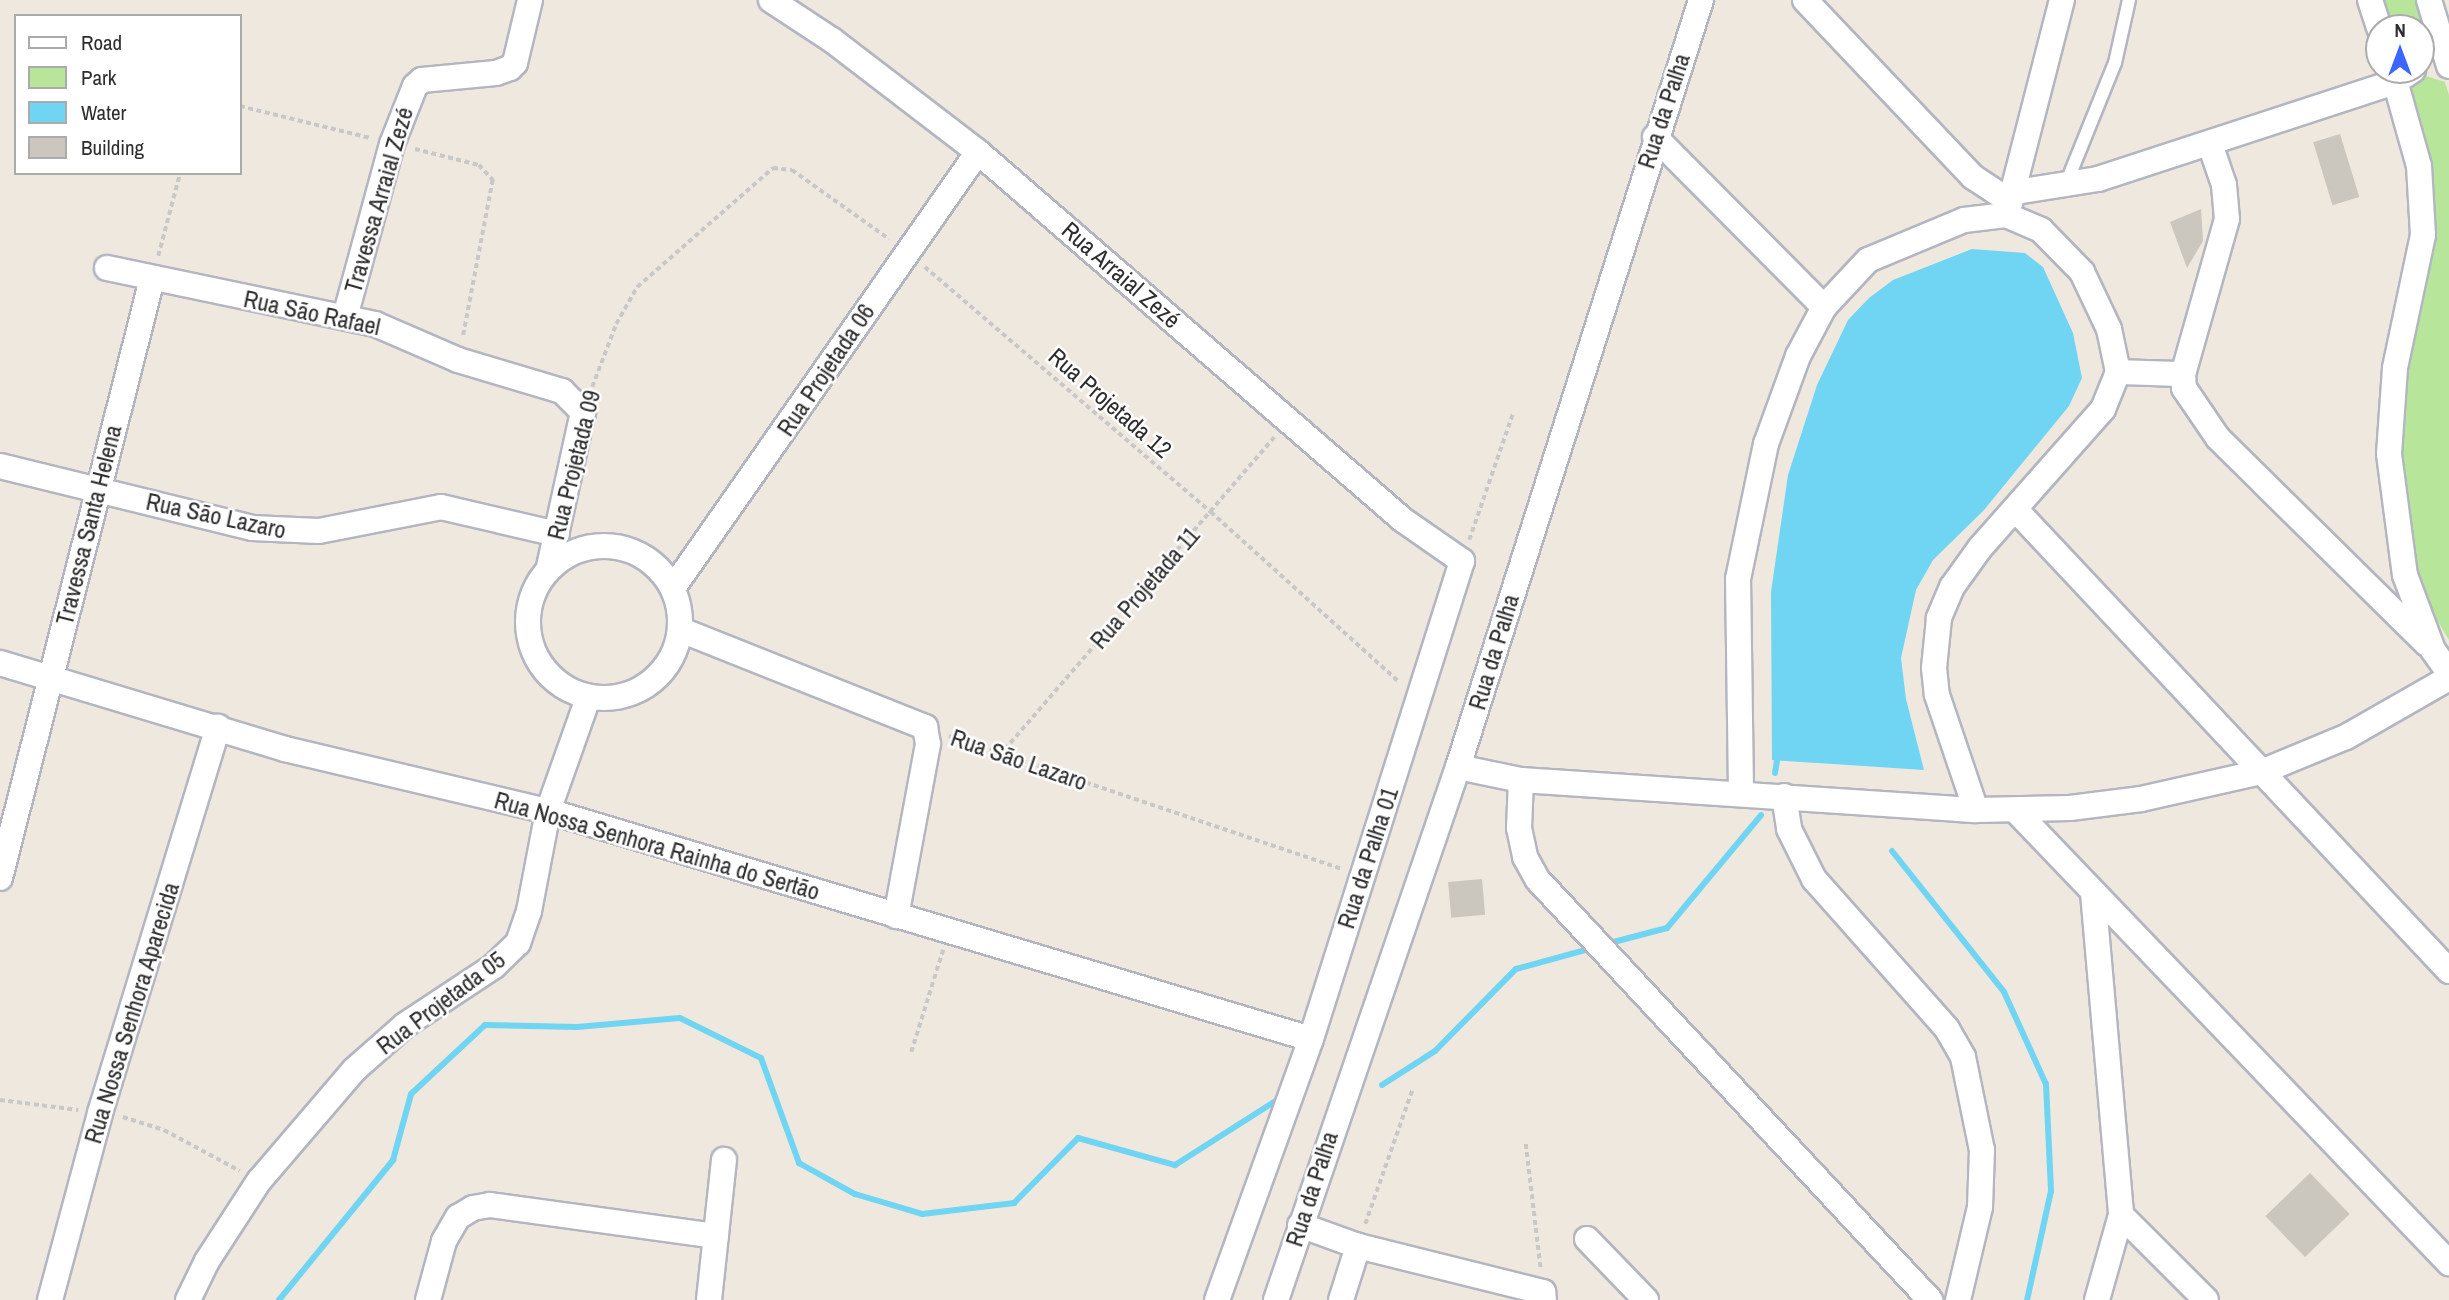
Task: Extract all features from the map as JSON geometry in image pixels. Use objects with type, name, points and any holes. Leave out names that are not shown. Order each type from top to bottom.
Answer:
[{"type":"street","name":"Travessa Arraial Zezé","points":[[345,317],[392,144],[418,82],[503,72],[515,62],[530,0]]},
{"type":"street","name":"Rua Arraial Zezé","points":[[771,0],[832,40],[978,152],[1403,520],[1462,561]]},
{"type":"street","name":"Rua da Palha","points":[[1276,1300],[1458,767],[1655,137],[1701,0]]},
{"type":"street","points":[[1805,0],[1964,168],[2011,203],[2082,272],[2109,329],[2118,372],[2103,409],[2015,509],[1952,587],[1935,640],[1937,695],[1976,810]]},
{"type":"street","points":[[2011,203],[2062,0]]},
{"type":"street","points":[[2429,0],[2447,54]]},
{"type":"street","points":[[1741,791],[1738,579],[1766,444],[1798,356],[1824,307],[1868,260],[1964,220],[2065,186],[2210,145],[2373,84]]},
{"type":"street","points":[[2402,84],[2419,166],[2423,236],[2390,411],[2389,454],[2405,575],[2433,650]]},
{"type":"street","points":[[1655,137],[1824,307]]},
{"type":"street","points":[[2210,145],[2228,202],[2227,219],[2183,374],[2188,398],[2218,438],[2433,650],[2449,673]]},
{"type":"street","name":"Rua Projetada 06","points":[[673,587],[749,485],[907,251],[978,152]]},
{"type":"street","name":"Rua São Rafael","points":[[107,268],[391,329],[458,360],[547,383],[574,400],[583,412]]},
{"type":"street","name":"Travessa Santa Helena","points":[[0,878],[152,279]]},
{"type":"street","points":[[2118,372],[2183,374]]},
{"type":"street","name":"Rua Projetada 09","points":[[549,567],[583,412]]},
{"type":"street","name":"Rua São Lazaro","points":[[0,466],[252,528],[299,533],[441,507],[557,534]]},
{"type":"street","points":[[2015,509],[2449,971]]},
{"type":"street","points":[[617,547],[646,557],[673,587],[681,630],[675,651],[661,673],[640,689],[615,697],[588,698],[551,676],[529,638],[532,598],[549,567],[586,548],[617,547]]},
{"type":"street","name":"Rua da Palha 01","points":[[1217,1300],[1311,1039],[1462,561]]},
{"type":"street","points":[[2370,588],[2405,575]]},
{"type":"street","name":"Rua São Lazaro","points":[[681,630],[925,727]]},
{"type":"street","name":"Rua Nossa Senhora Rainha do Sertão","points":[[0,663],[52,675],[285,748],[548,811],[1311,1039]]},
{"type":"street","points":[[1458,767],[1521,780],[1741,791],[2017,812],[2141,799],[2261,772],[2346,737],[2449,678]]},
{"type":"street","name":"Rua Projetada 05","points":[[188,1300],[206,1261],[259,1181],[354,1070],[405,1025],[494,966],[518,943],[529,911],[548,811],[588,698]]},
{"type":"street","name":"Rua Nossa Senhora Aparecida","points":[[50,1300],[100,1113],[218,727]]},
{"type":"street","points":[[896,916],[928,744],[925,727]]},
{"type":"street","points":[[1521,780],[1519,828],[1525,857],[1538,880],[1930,1300]]},
{"type":"street","points":[[1784,796],[1792,838],[1814,879],[1947,1029],[1963,1057],[1982,1150],[1980,1207],[1958,1300]]},
{"type":"street","points":[[2017,812],[2449,1263]]},
{"type":"street","points":[[2093,893],[2121,1216],[2097,1300]]},
{"type":"street","points":[[709,1300],[724,1160]]},
{"type":"street","points":[[428,1300],[444,1241],[458,1217],[473,1208],[490,1205],[716,1236]]},
{"type":"street","points":[[2121,1216],[2206,1300]]},
{"type":"street","points":[[1300,1225],[1358,1246],[1508,1291],[1544,1296]]},
{"type":"street","points":[[1587,1239],[1646,1300]]},
{"type":"street","points":[[1341,1300],[1358,1246]]},
{"type":"lane","points":[[2065,186],[2115,63],[2129,0]]},
{"type":"path","points":[[242,106],[478,165],[488,171],[494,190],[458,360]]},
{"type":"path","name":"Rua Projetada 12","points":[[761,176],[773,168],[792,170],[907,251],[1211,512],[1419,700]]},
{"type":"path","points":[[152,279],[179,175]]},
{"type":"path","name":"Rua Projetada 09","points":[[583,412],[616,324],[637,287],[761,176]]},
{"type":"path","points":[[1462,561],[1513,413]]},
{"type":"path","name":"Rua Projetada 11","points":[[999,756],[1289,419]]},
{"type":"path","name":"Rua São Lazaro","points":[[925,727],[999,756],[1363,875]]},
{"type":"path","points":[[911,1052],[948,932]]},
{"type":"path","points":[[1358,1246],[1413,1088]]},
{"type":"path","points":[[0,1100],[100,1113],[164,1130],[259,1181]]},
{"type":"path","points":[[1526,1144],[1544,1296]]},
{"type":"green space","points":[[2382,0],[2419,0],[2423,14],[2386,14]]},
{"type":"green space","points":[[2435,79],[2445,82],[2449,95],[2449,640],[2426,602],[2401,497],[2398,407],[2431,240],[2411,97],[2412,86],[2435,84]]},
{"type":"water","points":[[1972,249],[2025,253],[2043,267],[2073,333],[2082,378],[2069,406],[1984,510],[1933,560],[1916,590],[1901,658],[1906,699],[1924,770],[1772,760],[1771,592],[1788,475],[1817,385],[1848,320],[1869,298],[1893,280]]},
{"type":"building","points":[[2340,134],[2359,197],[2333,205],[2313,142]]},
{"type":"building","points":[[2201,209],[2203,241],[2187,268],[2170,222]]},
{"type":"building","points":[[1482,879],[1485,915],[1451,918],[1448,882]]},
{"type":"building","points":[[2310,1173],[2350,1214],[2305,1257],[2265,1216]]},
{"type":"waterway","points":[[1775,773],[1778,754]]},
{"type":"waterway","points":[[1606,944],[1667,928],[1761,815]]},
{"type":"waterway","points":[[1892,851],[2004,992],[2046,1084],[2051,1191],[2027,1300]]},
{"type":"waterway","points":[[1382,1085],[1435,1051],[1516,969],[1593,948]]},
{"type":"waterway","points":[[279,1300],[393,1160],[411,1094],[485,1025],[577,1027],[680,1018],[761,1058],[799,1163],[855,1194],[922,1214],[1014,1203],[1078,1138],[1175,1165],[1277,1100]]}]
